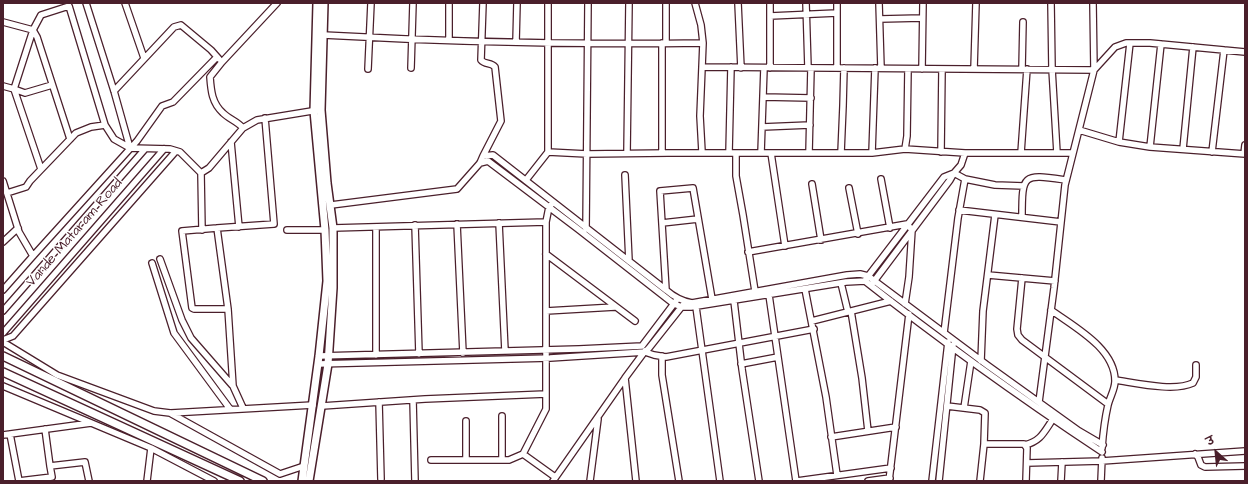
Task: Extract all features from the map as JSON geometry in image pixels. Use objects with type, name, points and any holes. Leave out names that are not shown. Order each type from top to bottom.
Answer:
[{"type":"main road","points":[[302,481],[313,405],[327,282],[317,110],[317,3]]},
{"type":"main road","points":[[309,481],[328,364],[333,288],[333,228],[331,205],[317,110],[324,3]]},
{"type":"main road","points":[[3,356],[263,481]]},
{"type":"main road","points":[[3,372],[240,481]]},
{"type":"street","points":[[86,3],[114,91],[130,148]]},
{"type":"street","points":[[125,3],[144,58]]},
{"type":"street","points":[[243,128],[239,122],[223,113],[219,108],[212,97],[210,77],[277,3]]},
{"type":"street","points":[[368,69],[371,3]]},
{"type":"street","points":[[411,68],[413,3]]},
{"type":"street","points":[[449,40],[450,3]]},
{"type":"street","points":[[331,205],[457,189],[480,162],[500,126],[501,116],[495,67],[491,63],[482,62],[482,3]]},
{"type":"street","points":[[516,42],[517,3]]},
{"type":"street","points":[[526,180],[548,152],[548,3]]},
{"type":"street","points":[[585,234],[588,3]]},
{"type":"street","points":[[627,153],[629,3]]},
{"type":"street","points":[[662,153],[666,3]]},
{"type":"street","points":[[695,3],[701,25],[703,43],[700,116],[702,152]]},
{"type":"street","points":[[738,3],[741,68]]},
{"type":"street","points":[[761,153],[763,97],[767,68],[770,3]]},
{"type":"street","points":[[806,3],[811,98],[809,153]]},
{"type":"street","points":[[837,3],[843,106],[841,153]]},
{"type":"street","points":[[872,153],[878,68],[880,3]]},
{"type":"street","points":[[922,69],[923,3]]},
{"type":"street","points":[[974,69],[976,3]]},
{"type":"street","points":[[1051,3],[1052,69],[1057,153]]},
{"type":"street","points":[[1039,402],[1055,281],[1066,180],[1094,70],[1093,3]]},
{"type":"street","points":[[41,169],[14,89],[33,30],[41,15],[69,4],[105,125],[114,139],[130,148],[164,149],[180,152],[201,173],[202,230]]},
{"type":"street","points":[[770,16],[837,13]]},
{"type":"street","points":[[880,19],[922,18]]},
{"type":"street","points":[[3,22],[33,30],[37,37],[70,139]]},
{"type":"street","points":[[1021,153],[1024,69],[1023,22]]},
{"type":"street","points":[[114,91],[177,25],[180,25],[211,50],[222,62]]},
{"type":"street","points":[[323,35],[369,38],[588,44],[703,43]]},
{"type":"street","points":[[1119,142],[1130,43]]},
{"type":"street","points":[[703,67],[1094,70],[1115,47],[1120,44],[1161,44],[1245,52]]},
{"type":"street","points":[[1150,147],[1161,44]]},
{"type":"street","points":[[1182,149],[1193,47]]},
{"type":"street","points":[[1212,152],[1224,50]]},
{"type":"street","points":[[3,290],[137,141],[162,106],[173,102],[217,57]]},
{"type":"street","points":[[729,153],[731,68]]},
{"type":"street","points":[[905,149],[907,136],[908,69]]},
{"type":"street","points":[[941,152],[942,69]]},
{"type":"street","points":[[3,86],[25,93],[52,85]]},
{"type":"street","points":[[763,97],[811,98]]},
{"type":"street","points":[[201,173],[209,168],[243,128],[257,120],[317,110]]},
{"type":"street","points":[[228,308],[192,308],[182,231],[274,224],[265,118]]},
{"type":"street","points":[[7,193],[26,187],[41,169],[76,133],[91,127],[105,125]]},
{"type":"street","points":[[762,127],[810,125]]},
{"type":"street","points":[[1079,130],[1119,142],[1150,147],[1245,154],[1245,145]]},
{"type":"street","points":[[231,142],[239,227]]},
{"type":"street","name":"Vande Mataram Road","points":[[3,310],[145,149]]},
{"type":"street","name":"Vande Mataram Road","points":[[3,333],[164,149]]},
{"type":"street","points":[[548,152],[587,154],[702,152],[872,153],[905,149],[965,153],[1072,153]]},
{"type":"street","points":[[3,341],[13,336],[176,151]]},
{"type":"street","points":[[736,153],[736,176],[755,291]]},
{"type":"street","points":[[772,153],[785,246]]},
{"type":"street","points":[[873,283],[961,165],[965,153]]},
{"type":"street","points":[[483,156],[493,155],[666,290],[676,301]]},
{"type":"street","points":[[480,162],[488,161],[676,301],[696,307],[867,278],[944,177],[954,173]]},
{"type":"street","points":[[954,173],[965,179],[995,185],[1024,186]]},
{"type":"street","points":[[625,175],[629,261]]},
{"type":"street","points":[[1022,217],[1022,190],[1026,181],[1030,178],[1040,176],[1066,180]]},
{"type":"street","points":[[881,179],[890,228]]},
{"type":"street","points":[[932,481],[949,337],[959,210],[965,179]]},
{"type":"street","points":[[3,180],[18,228],[32,256]]},
{"type":"street","points":[[812,184],[821,240]]},
{"type":"street","points":[[666,290],[660,191],[693,188],[712,299]]},
{"type":"street","points":[[849,188],[858,234]]},
{"type":"street","points":[[431,460],[514,459],[522,454],[546,409],[546,222],[549,207],[554,202]]},
{"type":"street","points":[[959,210],[1061,222]]},
{"type":"street","points":[[981,361],[983,311],[996,214]]},
{"type":"street","points":[[662,223],[698,219]]},
{"type":"street","points":[[333,228],[546,222]]},
{"type":"street","points":[[499,223],[505,351]]},
{"type":"street","points":[[457,224],[463,352]]},
{"type":"street","points":[[748,252],[858,234],[907,224]]},
{"type":"street","points":[[868,481],[889,480],[891,468],[909,315],[909,277],[912,230],[907,224]]},
{"type":"street","points":[[415,225],[420,354]]},
{"type":"street","points":[[376,226],[376,355]]},
{"type":"street","points":[[3,242],[18,228]]},
{"type":"street","points":[[217,228],[228,308],[233,386]]},
{"type":"street","points":[[287,230],[325,230]]},
{"type":"street","points":[[546,254],[635,321]]},
{"type":"street","points":[[160,259],[182,320],[191,338],[233,386],[243,408]]},
{"type":"street","points":[[152,263],[174,333],[230,409]]},
{"type":"street","points":[[522,454],[554,479],[625,378],[684,304],[854,274],[860,274],[867,278],[908,306],[981,361],[1080,431],[1102,444]]},
{"type":"street","points":[[988,274],[1055,281]]},
{"type":"street","points":[[1022,278],[1016,328],[1018,335],[1022,340],[1108,404]]},
{"type":"street","points":[[840,283],[849,312],[862,378],[868,431]]},
{"type":"street","points":[[873,283],[891,302],[953,348],[1102,452]]},
{"type":"street","points":[[806,289],[814,328],[837,475]]},
{"type":"street","points":[[768,295],[797,481],[891,468]]},
{"type":"street","points":[[642,346],[676,301]]},
{"type":"street","points":[[734,301],[741,364],[759,481]]},
{"type":"street","points":[[812,321],[891,302]]},
{"type":"street","points":[[546,311],[615,306]]},
{"type":"street","points":[[696,307],[720,481]]},
{"type":"street","points":[[1051,310],[1098,344],[1114,372],[1115,380],[1112,396],[1108,404],[1102,444],[1101,481]]},
{"type":"street","points":[[318,360],[328,364],[547,358],[645,352],[666,357],[814,328]]},
{"type":"street","points":[[939,481],[953,348],[949,337]]},
{"type":"street","points":[[3,341],[57,374],[154,411],[170,413],[313,405]]},
{"type":"street","points":[[318,360],[328,356],[642,346]]},
{"type":"street","points":[[642,346],[645,352]]},
{"type":"street","points":[[662,356],[662,375],[679,481]]},
{"type":"street","points":[[741,364],[778,357]]},
{"type":"street","points":[[964,408],[972,361]]},
{"type":"street","points":[[1115,380],[1150,385],[1178,387],[1187,386],[1193,383],[1196,377],[1196,365]]},
{"type":"street","points":[[625,378],[636,481]]},
{"type":"street","points":[[3,386],[151,448],[214,481]]},
{"type":"street","points":[[322,406],[546,394]]},
{"type":"street","points":[[413,400],[415,481]]},
{"type":"street","points":[[379,402],[381,479]]},
{"type":"street","points":[[947,406],[980,410],[985,413],[984,444],[980,481]]},
{"type":"street","points":[[170,413],[280,474],[304,466]]},
{"type":"street","points":[[502,416],[502,460]]},
{"type":"street","points":[[590,481],[598,417]]},
{"type":"street","points":[[984,444],[1025,445],[1034,443],[1041,437],[1053,419]]},
{"type":"street","points":[[466,421],[466,460]]},
{"type":"street","points":[[3,435],[91,423]]},
{"type":"street","points":[[831,437],[896,427]]},
{"type":"street","points":[[10,434],[19,481],[52,477],[45,429]]},
{"type":"street","points":[[1025,445],[1027,463],[1026,481]]},
{"type":"street","points":[[147,481],[151,448]]},
{"type":"street","points":[[1027,463],[1245,451]]},
{"type":"street","points":[[1195,454],[1201,465],[1205,467],[1245,466]]},
{"type":"street","points":[[50,466],[85,462],[89,481]]},
{"type":"street","points":[[1061,481],[1062,462]]}]
